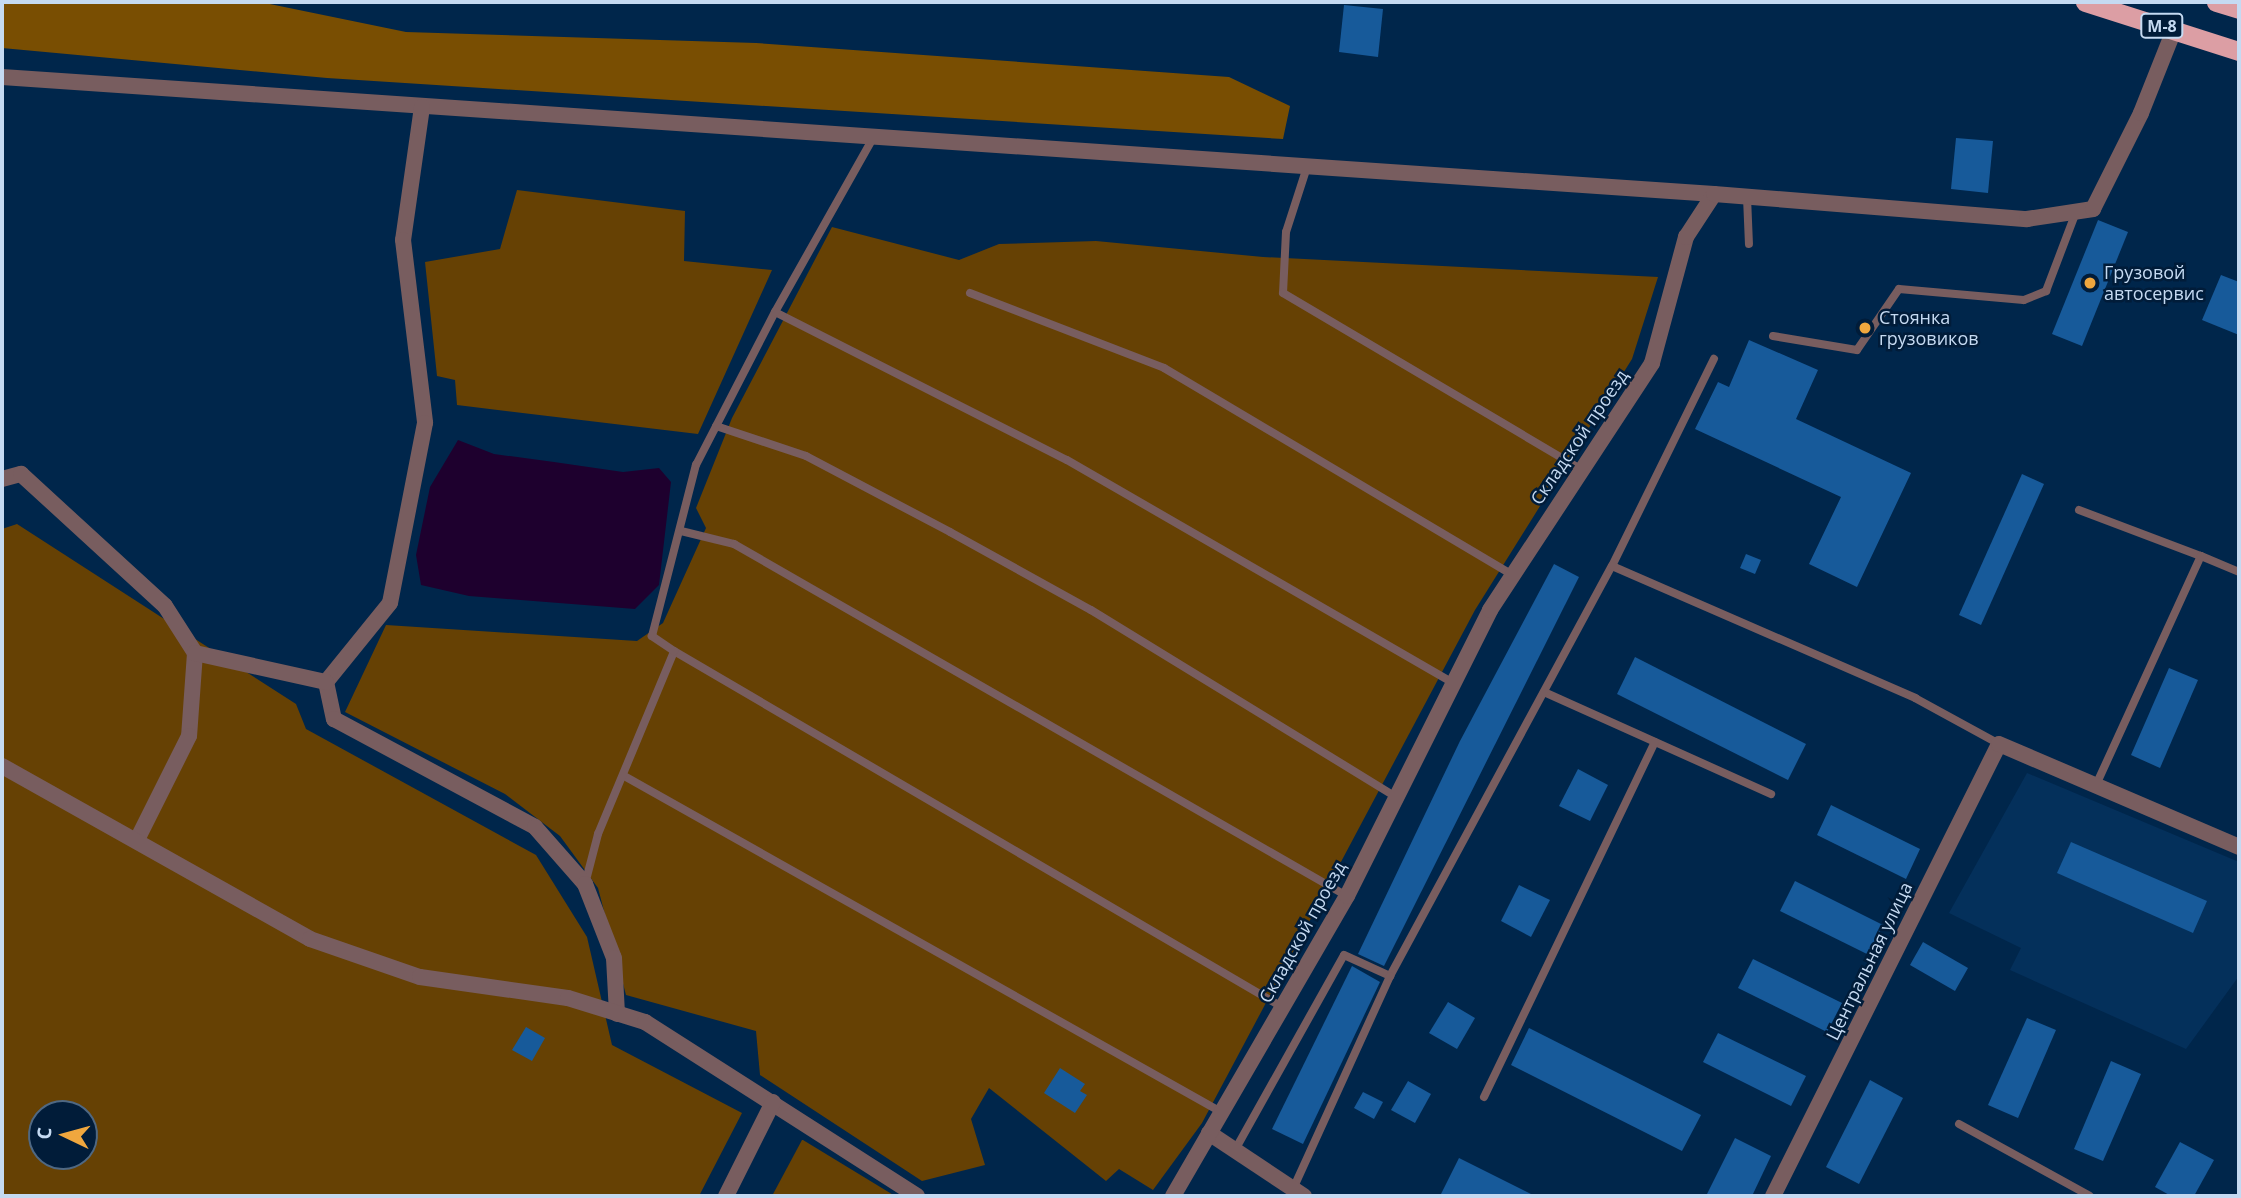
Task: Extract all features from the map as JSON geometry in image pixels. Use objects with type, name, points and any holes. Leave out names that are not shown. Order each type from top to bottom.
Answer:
[{"type":"highway","name":"М-8","points":[[2084,2],[2239,51]]},
{"type":"highway","points":[[2216,2],[2239,9]]},
{"type":"street","points":[[2,77],[1714,194],[2027,219],[2094,209],[2141,113],[2174,30]]},
{"type":"street","points":[[422,107],[403,240],[425,423],[390,603],[327,681],[334,719],[536,827],[584,884],[614,958],[617,1014]]},
{"type":"street","name":"Складской проезд","points":[[1173,1196],[1346,896],[1453,683],[1512,575],[1579,468],[1652,363],[1686,237],[1714,194]]},
{"type":"street","points":[[2,466],[20,474],[164,606],[195,653],[189,736],[137,840]]},
{"type":"street","points":[[2,479],[20,474]]},
{"type":"street","points":[[195,653],[327,681]]},
{"type":"street","points":[[1999,744],[2239,847]]},
{"type":"street","name":"Центральная улица","points":[[1773,1196],[1999,744]]},
{"type":"street","points":[[2,766],[310,939],[420,977],[568,998],[645,1022],[917,1196]]},
{"type":"street","points":[[726,1196],[773,1102]]},
{"type":"street","points":[[1209,1133],[1299,1192]]},
{"type":"lane","points":[[873,138],[775,312],[696,466],[652,636],[674,652],[1282,1007]]},
{"type":"lane","points":[[1307,167],[1286,232],[1283,293],[1579,468]]},
{"type":"lane","points":[[1747,197],[1749,244]]},
{"type":"lane","points":[[1773,335],[1857,350],[1899,289],[2024,300],[2046,290],[2076,212]]},
{"type":"lane","points":[[971,293],[1164,368],[1512,575]]},
{"type":"lane","points":[[775,312],[1067,460],[1453,683]]},
{"type":"lane","points":[[1299,1192],[1390,976],[1612,566],[1714,359]]},
{"type":"lane","points":[[716,426],[806,456],[950,532],[1091,610],[1396,797]]},
{"type":"lane","points":[[2079,510],[2239,572]]},
{"type":"lane","points":[[681,531],[734,544],[1346,896]]},
{"type":"lane","points":[[2096,785],[2201,556]]},
{"type":"lane","points":[[1612,566],[1915,698],[1999,744]]},
{"type":"lane","points":[[584,884],[598,834],[626,777],[674,652]]},
{"type":"lane","points":[[1544,692],[1771,794]]},
{"type":"lane","points":[[1484,1097],[1655,742]]},
{"type":"lane","points":[[626,777],[1221,1112]]},
{"type":"lane","points":[[1234,1150],[1344,955],[1390,976]]},
{"type":"lane","points":[[1959,1124],[2090,1196]]},
{"type":"shaded area","points":[[2,2],[260,2],[406,32],[756,43],[1229,77],[1290,106],[1283,139],[327,78],[2,48]]},
{"type":"shaded area","points":[[517,190],[685,211],[684,261],[772,270],[698,434],[457,405],[455,380],[437,376],[425,262],[500,249]]},
{"type":"shaded area","points":[[832,227],[959,260],[999,244],[1096,241],[1263,257],[1658,277],[1632,359],[1475,610],[1202,1123],[1153,1190],[1119,1169],[1106,1181],[989,1088],[971,1119],[985,1165],[922,1181],[760,1075],[756,1031],[626,995],[598,888],[560,836],[505,794],[345,712],[386,625],[637,641],[663,623],[706,528],[696,508],[732,418]]},
{"type":"shaded area","points":[[458,440],[494,454],[623,472],[659,468],[671,482],[659,585],[635,609],[469,596],[421,585],[416,555],[430,487]]},
{"type":"shaded area","points":[[17,524],[296,704],[306,729],[536,855],[587,937],[612,1045],[742,1113],[699,1196],[2,1196],[2,529]]},
{"type":"shaded area","points":[[2027,773],[2239,862],[2239,976],[2186,1049],[2010,970],[2021,948],[1949,913]]},
{"type":"shaded area","points":[[803,1140],[895,1196],[772,1196]]},
{"type":"building","points":[[1344,5],[1383,9],[1378,57],[1339,52]]},
{"type":"building","points":[[1956,138],[1993,141],[1988,193],[1951,189]]},
{"type":"building","name":"Грузовой автосервис","points":[[2098,220],[2128,232],[2082,346],[2052,334]]},
{"type":"building","points":[[2221,275],[2239,282],[2239,335],[2202,320]]},
{"type":"building","points":[[1749,340],[1818,370],[1796,419],[1911,473],[1857,587],[1809,564],[1841,497],[1695,429],[1718,382],[1729,387]]},
{"type":"building","points":[[2022,474],[2044,484],[1981,625],[1959,615]]},
{"type":"building","points":[[1746,554],[1761,560],[1755,574],[1740,568]]},
{"type":"building","points":[[1554,564],[1579,577],[1384,966],[1358,954],[1460,741]]},
{"type":"building","points":[[1635,657],[1806,744],[1788,780],[1617,694]]},
{"type":"building","points":[[2169,668],[2198,680],[2160,768],[2131,755]]},
{"type":"building","points":[[1578,769],[1608,785],[1590,821],[1559,806]]},
{"type":"building","points":[[1831,805],[1920,849],[1906,879],[1817,835]]},
{"type":"building","points":[[2071,842],[2207,901],[2193,933],[2057,873]]},
{"type":"building","points":[[1795,881],[1883,925],[1869,955],[1780,911]]},
{"type":"building","points":[[1519,885],[1550,900],[1531,937],[1501,921]]},
{"type":"building","points":[[1923,942],[1968,968],[1955,991],[1910,965]]},
{"type":"building","points":[[1753,959],[1842,1003],[1827,1032],[1738,988]]},
{"type":"building","points":[[1352,966],[1380,982],[1303,1144],[1272,1129]]},
{"type":"building","points":[[1448,1002],[1475,1018],[1457,1049],[1429,1033]]},
{"type":"building","points":[[2027,1018],[2056,1030],[2018,1118],[1988,1105]]},
{"type":"building","points":[[526,1027],[545,1038],[532,1061],[512,1050]]},
{"type":"building","points":[[1529,1028],[1701,1115],[1682,1151],[1511,1065]]},
{"type":"building","points":[[1718,1033],[1806,1076],[1791,1106],[1703,1062]]},
{"type":"building","points":[[2111,1061],[2141,1074],[2103,1161],[2074,1149]]},
{"type":"building","points":[[1060,1068],[1085,1084],[1080,1091],[1087,1095],[1075,1113],[1044,1093]]},
{"type":"building","points":[[1870,1080],[1903,1098],[1859,1184],[1826,1167]]},
{"type":"building","points":[[1408,1081],[1431,1094],[1415,1123],[1391,1110]]},
{"type":"building","points":[[1363,1092],[1383,1102],[1374,1119],[1354,1108]]},
{"type":"building","points":[[1735,1138],[1771,1156],[1752,1196],[1706,1196]]},
{"type":"building","points":[[2180,1142],[2214,1160],[2194,1196],[2171,1196],[2155,1187]]},
{"type":"building","points":[[1459,1158],[1535,1196],[1440,1196]]},
{"type":"place","name":"Грузовой автосервис","points":[[2090,283]]},
{"type":"place","name":"Стоянка грузовиков","points":[[1865,328]]}]
